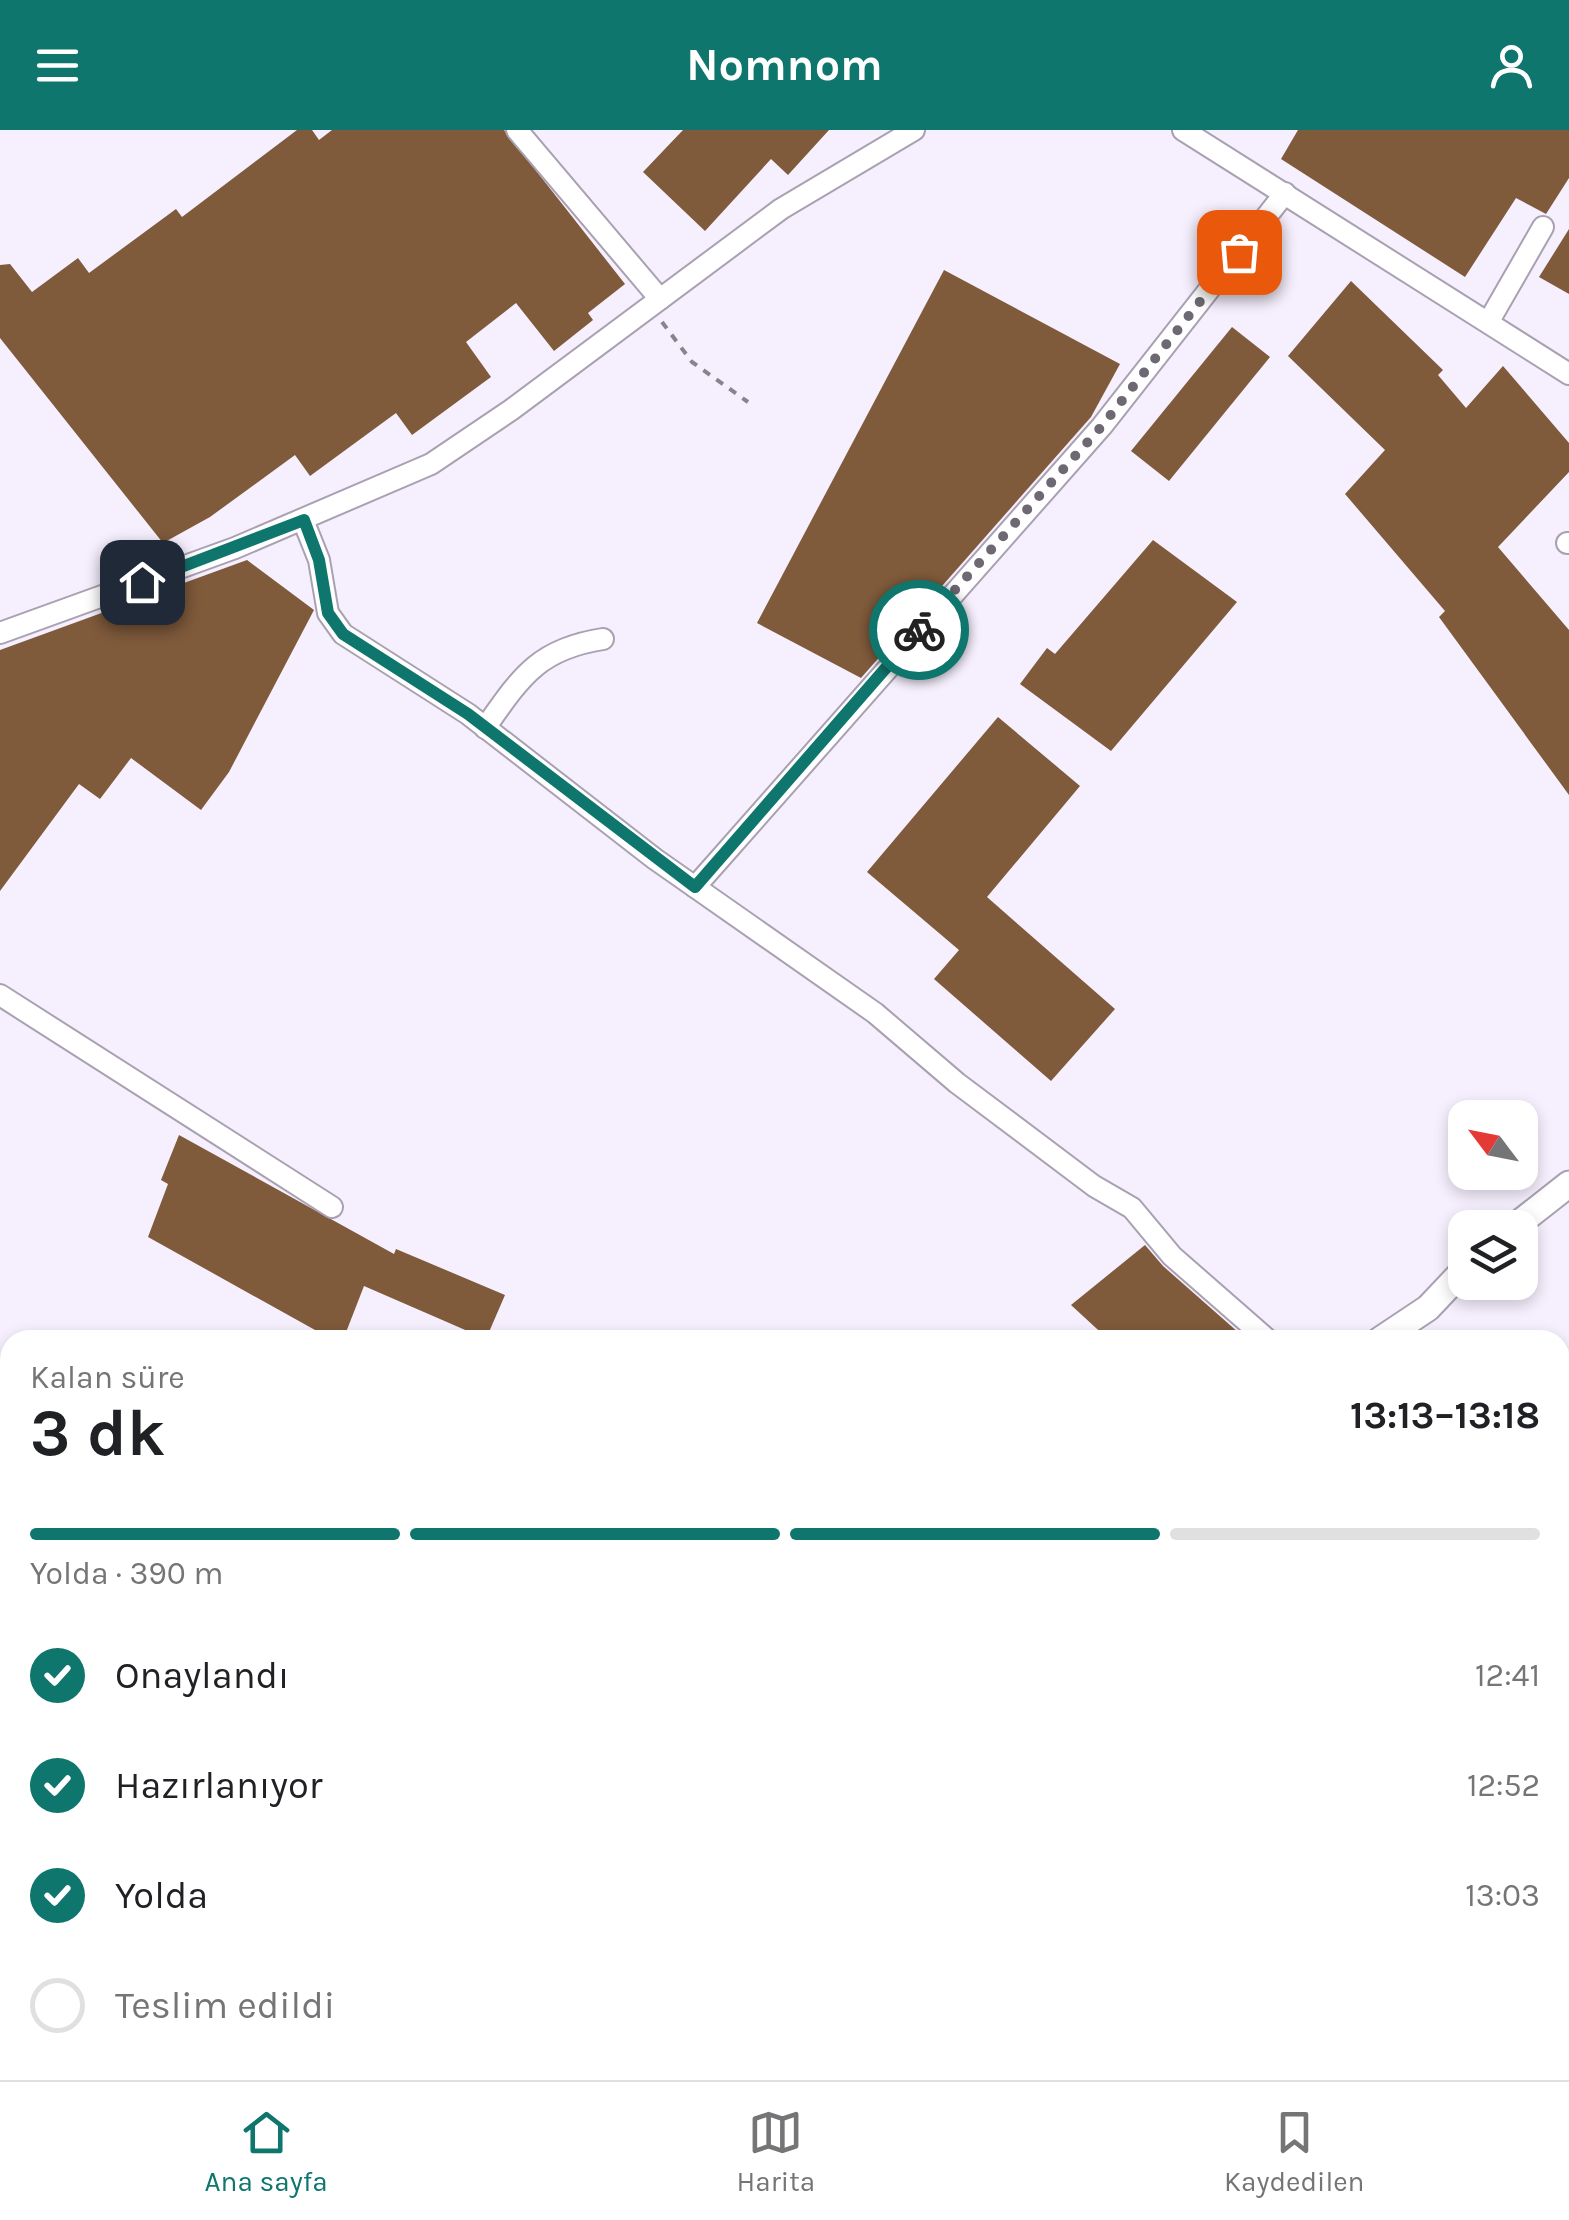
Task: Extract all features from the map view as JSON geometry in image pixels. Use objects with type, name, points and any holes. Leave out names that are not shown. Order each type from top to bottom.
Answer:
[{"type":"street","points":[[517,130],[655,303]]},
{"type":"street","points":[[0,633],[304,520],[431,464],[781,210],[914,130]]},
{"type":"street","points":[[1183,130],[1569,374]]},
{"type":"street","points":[[695,887],[1102,426],[1284,193]]},
{"type":"street","points":[[1489,321],[1543,227]]},
{"type":"street","points":[[304,520],[319,560],[328,613],[343,634],[485,728],[695,887],[875,1012],[956,1083],[1094,1186],[1132,1208],[1172,1256],[1257,1330]]},
{"type":"street","points":[[485,728],[536,662],[572,644],[603,639]]},
{"type":"street","points":[[0,995],[332,1207]]},
{"type":"street","points":[[1536,1210],[1569,1184]]},
{"type":"street","points":[[1395,1330],[1428,1308],[1448,1287]]},
{"type":"path","points":[[655,303],[692,362],[748,402]]},
{"type":"building","points":[[297,130],[312,130],[319,140],[332,130],[504,130],[625,284],[588,313],[593,320],[554,351],[516,303],[466,342],[491,377],[412,435],[396,413],[310,476],[295,455],[210,517],[163,543],[0,338],[0,265],[10,264],[32,292],[78,258],[89,273],[176,209],[182,217]]},
{"type":"building","points":[[683,130],[829,130],[788,175],[771,159],[705,231],[643,172]]},
{"type":"building","points":[[1298,130],[1569,130],[1569,178],[1546,214],[1516,198],[1465,277],[1281,159]]},
{"type":"building","points":[[1569,229],[1569,294],[1539,277]]},
{"type":"building","points":[[944,270],[1120,364],[1091,417],[861,678],[757,623]]},
{"type":"building","points":[[1351,281],[1443,370],[1438,375],[1466,408],[1503,366],[1569,443],[1569,472],[1498,547],[1569,630],[1569,795],[1439,617],[1445,611],[1345,494],[1385,450],[1288,356]]},
{"type":"building","points":[[1232,327],[1270,357],[1169,481],[1131,451]]},
{"type":"building","points":[[1153,540],[1237,602],[1111,751],[1020,684],[1047,648],[1055,654]]},
{"type":"building","points":[[247,560],[314,610],[229,772],[201,810],[131,758],[100,799],[79,784],[0,891],[0,650]]},
{"type":"building","points":[[998,717],[1080,786],[987,897],[1115,1009],[1051,1081],[934,979],[959,950],[867,872]]},
{"type":"building","points":[[179,1135],[394,1254],[396,1249],[505,1295],[490,1330],[465,1330],[364,1286],[347,1330],[315,1330],[148,1237],[168,1184],[161,1180]]},
{"type":"building","points":[[1145,1245],[1163,1266],[1236,1330],[1098,1330],[1071,1305]]},
{"type":"way so far","points":[[919,630],[1102,426],[1239,252]]},
{"type":"route","points":[[142,582],[304,520],[319,560],[328,613],[343,634],[468,714],[695,887],[919,630]]}]
